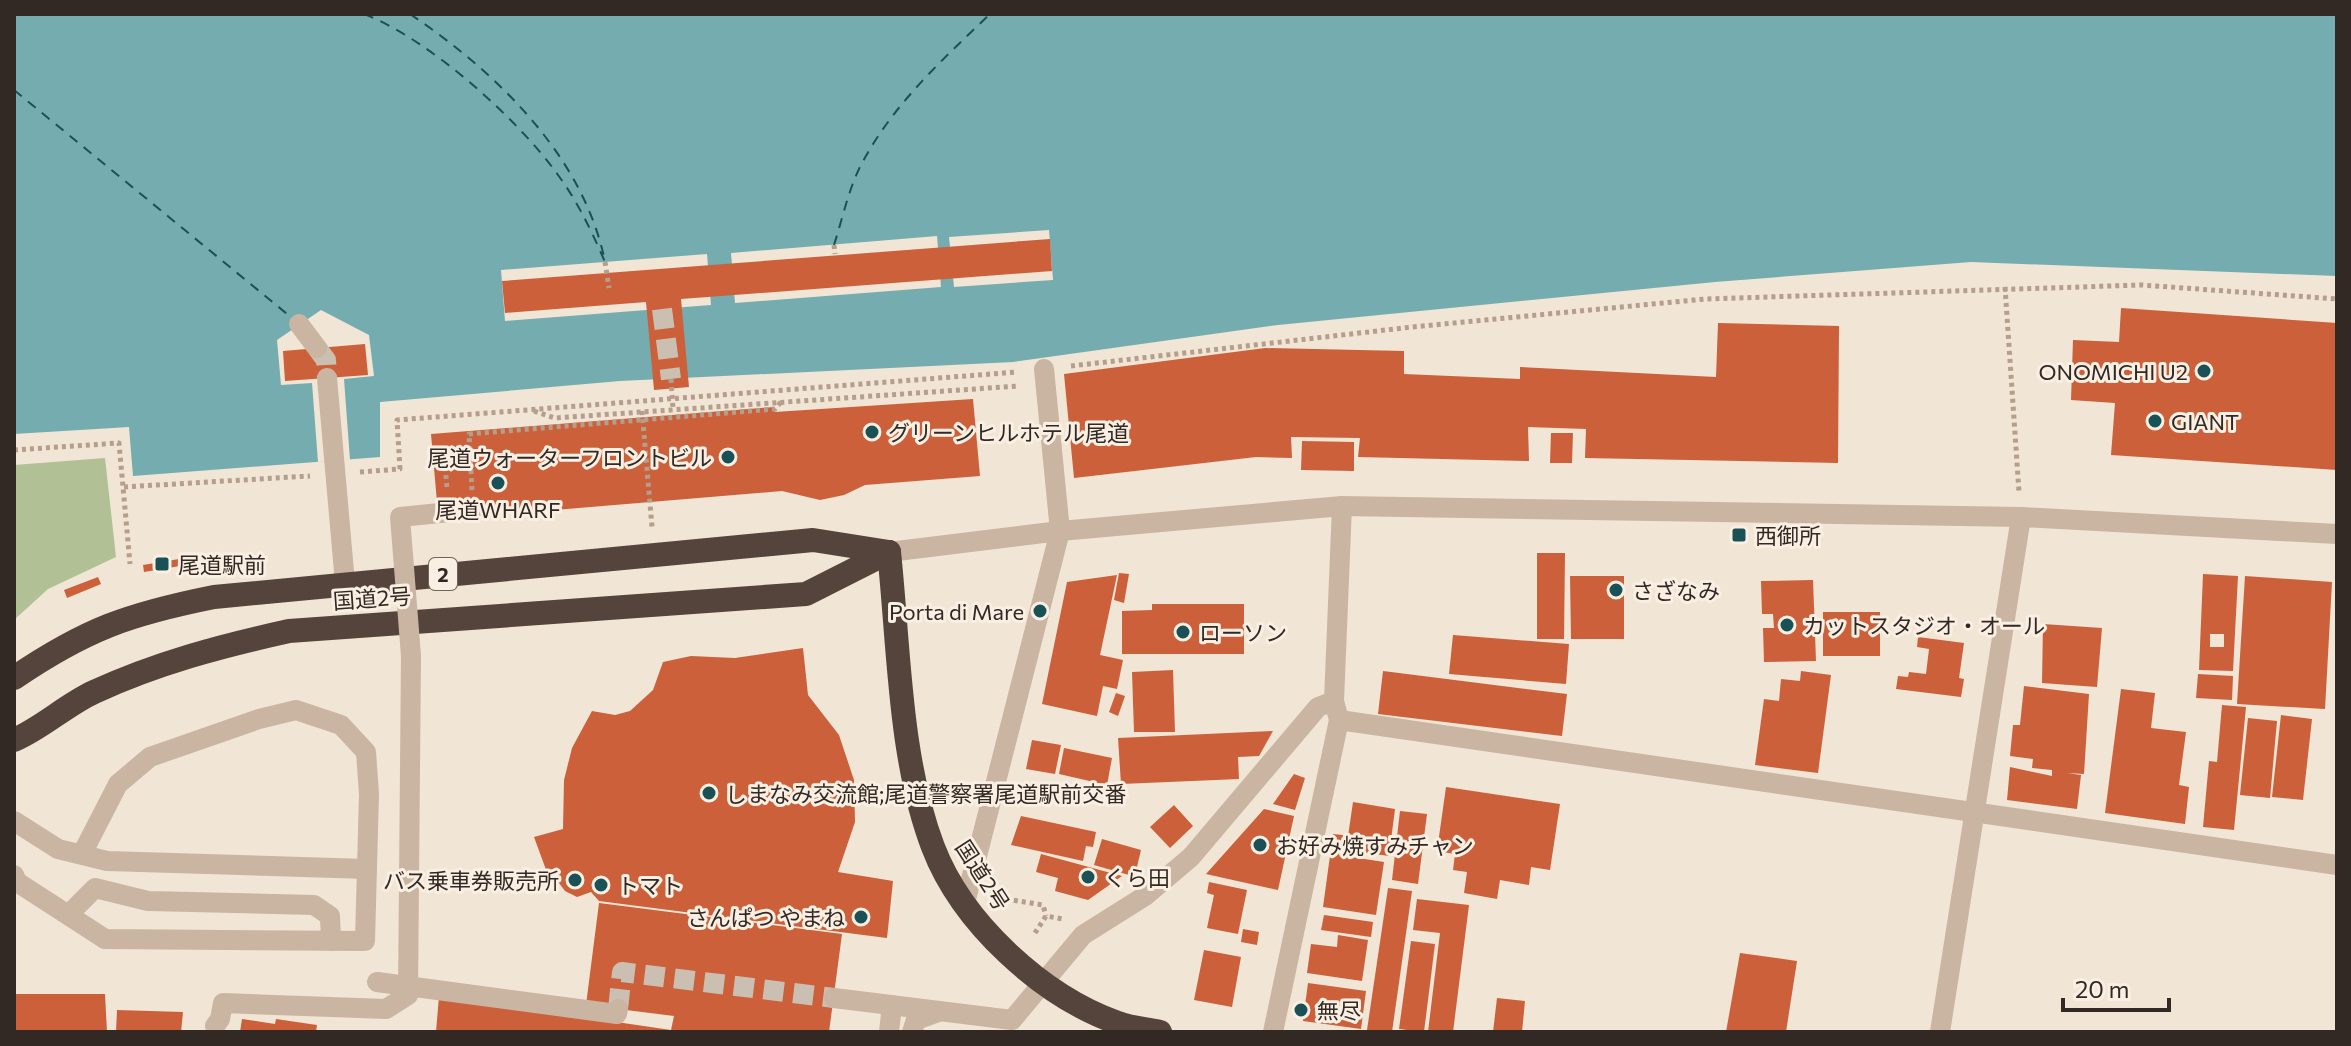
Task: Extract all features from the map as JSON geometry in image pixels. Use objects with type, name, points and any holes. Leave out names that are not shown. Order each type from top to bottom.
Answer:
[{"type":"highway","name":"国道2号","points":[[14,678],[98,627],[142,611],[214,597],[813,540],[889,552]]},
{"type":"highway","name":"国道2号","points":[[14,740],[90,694],[130,676],[206,649],[289,631],[806,594],[889,552]]},
{"type":"highway","name":"国道2号","points":[[889,552],[911,759],[933,848],[965,903],[1006,953],[1042,983],[1118,1023],[1160,1032]]},
{"type":"street","points":[[299,324],[317,348]]},
{"type":"street","points":[[965,903],[1060,531],[1045,377]]},
{"type":"street","points":[[327,378],[345,583]]},
{"type":"street","points":[[221,1024],[223,1003],[386,1009],[408,995],[411,656],[400,517],[454,506]]},
{"type":"street","points":[[1273,1032],[1337,710],[1342,506]]},
{"type":"street","points":[[889,552],[1060,531],[1342,506],[2021,517],[2337,534]]},
{"type":"street","points":[[1940,1032],[2021,517]]},
{"type":"street","points":[[834,998],[1012,1020],[1083,935],[1145,896],[1191,857],[1318,707],[1973,812],[2337,865]]},
{"type":"street","points":[[14,875],[17,882],[105,939],[365,941],[366,752],[341,725],[296,710],[259,719],[150,757],[118,784],[82,854]]},
{"type":"street","points":[[14,821],[58,849],[121,861],[367,869]]},
{"type":"street","points":[[68,915],[95,888],[148,901],[314,905],[330,916],[331,941]]},
{"type":"street","points":[[377,982],[617,1014],[618,1009]]},
{"type":"street","points":[[889,1032],[892,1005]]},
{"type":"street","points":[[912,1032],[916,1020],[942,1011]]},
{"type":"path","points":[[834,245],[835,254]]},
{"type":"path","points":[[605,262],[609,288]]},
{"type":"path","points":[[529,409],[555,418],[781,402],[1045,377],[1396,328],[1705,299],[2142,285],[2337,299]]},
{"type":"path","points":[[2005,287],[2021,517]]},
{"type":"path","points":[[124,487],[334,467],[400,469],[397,420],[673,399],[1045,377]]},
{"type":"path","points":[[671,379],[673,409]]},
{"type":"path","points":[[470,452],[444,455],[454,506],[473,509],[470,452],[469,434],[775,409],[781,402]]},
{"type":"path","points":[[642,411],[652,528]]},
{"type":"path","points":[[14,450],[119,443],[130,564]]},
{"type":"path","points":[[1006,899],[1043,905],[1046,916]]},
{"type":"green space","points":[[105,458],[116,557],[48,589],[14,620],[14,465]]},
{"type":"water","points":[[14,14],[2337,14],[2337,276],[1971,262],[1715,282],[1278,325],[1013,362],[620,381],[380,402],[380,457],[133,476],[129,427],[14,434]]},
{"type":"pier","points":[[1049,230],[1053,280],[954,287],[949,237]]},
{"type":"pier","points":[[937,236],[941,287],[735,303],[731,253]]},
{"type":"pier","points":[[707,254],[711,305],[505,321],[501,270]]},
{"type":"pier","points":[[321,310],[369,335],[374,376],[344,379],[350,460],[318,462],[312,383],[281,385],[277,340]]},
{"type":"building","points":[[1050,239],[1052,271],[681,299],[689,387],[654,390],[646,302],[505,313],[502,281]]},
{"type":"building","name":"ONOMICHI U2","points":[[2121,308],[2337,323],[2337,470],[2111,455],[2115,403],[2071,400],[2073,340],[2119,342]]},
{"type":"building","points":[[1718,323],[1839,326],[1838,463],[1585,458],[1586,429],[1528,427],[1529,461],[1358,457],[1360,438],[1291,437],[1292,458],[1256,457],[1074,478],[1064,374],[1265,348],[1404,351],[1404,374],[1520,379],[1520,367],[1716,377]]},
{"type":"building","points":[[365,344],[368,375],[285,381],[283,351]]},
{"type":"building","name":"尾道ウォーターフロントビル","points":[[973,399],[980,476],[865,485],[844,495],[820,500],[782,491],[459,518],[458,499],[437,502],[431,434],[774,407],[775,412]]},
{"type":"building","points":[[1551,433],[1573,433],[1572,463],[1550,463]]},
{"type":"building","points":[[1302,441],[1354,442],[1354,471],[1301,470]]},
{"type":"building","points":[[1537,553],[1565,553],[1564,639],[1537,639]]},
{"type":"building","points":[[179,559],[180,566],[144,572],[143,565]]},
{"type":"building","points":[[1119,573],[1129,574],[1124,603],[1114,600]]},
{"type":"building","points":[[2203,574],[2238,576],[2233,671],[2199,670]],"holes":[[[2210,634],[2224,634],[2224,647],[2210,647]]]},
{"type":"building","points":[[1117,575],[1100,655],[1123,660],[1117,689],[1103,686],[1097,716],[1042,704],[1067,582]]},
{"type":"building","points":[[1570,576],[1624,576],[1624,639],[1571,639]]},
{"type":"building","points":[[2245,576],[2332,582],[2325,709],[2237,704]]},
{"type":"building","points":[[98,577],[101,584],[67,598],[64,590]]},
{"type":"building","points":[[1813,580],[1816,661],[1764,662],[1763,628],[1774,628],[1773,614],[1762,614],[1761,581]]},
{"type":"building","name":"ローソン","points":[[1152,604],[1244,604],[1244,654],[1122,654],[1122,611],[1152,610]]},
{"type":"building","points":[[1823,612],[1880,612],[1880,656],[1823,656]]},
{"type":"building","points":[[2043,624],[2102,628],[2097,687],[2042,683]]},
{"type":"building","points":[[1453,635],[1569,644],[1566,684],[1449,674]]},
{"type":"building","points":[[1918,637],[1964,643],[1959,678],[1964,679],[1961,697],[1896,689],[1898,676],[1908,677],[1909,672],[1926,674],[1929,649],[1917,647]]},
{"type":"building","name":"しまなみ交流館;尾道警察署尾道駅前交番","points":[[803,648],[808,695],[839,735],[854,780],[855,822],[838,872],[893,881],[887,938],[599,901],[591,892],[577,897],[565,891],[559,883],[552,886],[534,837],[563,829],[564,780],[572,748],[592,711],[615,715],[630,711],[653,690],[663,662],[691,656],[735,658]]},
{"type":"building","points":[[1173,670],[1175,732],[1134,732],[1132,672]]},
{"type":"building","points":[[1383,671],[1567,694],[1562,736],[1378,714]]},
{"type":"building","points":[[1801,671],[1831,675],[1818,773],[1755,765],[1764,699],[1779,701],[1781,679],[1800,681]]},
{"type":"building","points":[[2198,674],[2233,676],[2232,700],[2196,698]]},
{"type":"building","points":[[2024,686],[2089,694],[2084,774],[2067,773],[2081,775],[2077,809],[2007,800],[2010,767],[2052,776],[2052,770],[2032,768],[2033,759],[2010,756],[2013,725],[2020,725]]},
{"type":"building","points":[[2121,689],[2155,693],[2151,728],[2186,732],[2179,785],[2189,787],[2185,824],[2105,813]]},
{"type":"building","points":[[1116,693],[1125,696],[1118,716],[1109,712]]},
{"type":"building","points":[[2222,705],[2246,707],[2234,830],[2203,827],[2209,761],[2217,762]]},
{"type":"building","points":[[2281,715],[2312,719],[2303,800],[2272,797]]},
{"type":"building","points":[[2248,718],[2277,721],[2270,798],[2240,795]]},
{"type":"building","points":[[1273,731],[1259,756],[1238,757],[1239,779],[1121,784],[1118,738]]},
{"type":"building","points":[[1032,740],[1061,745],[1055,774],[1026,769]]},
{"type":"building","points":[[1064,748],[1112,758],[1107,785],[1059,774]]},
{"type":"building","points":[[1294,774],[1305,778],[1295,810],[1273,804]]},
{"type":"building","points":[[1446,787],[1560,804],[1550,870],[1531,867],[1529,885],[1500,880],[1497,899],[1464,893],[1467,872],[1453,870],[1455,854],[1437,851]]},
{"type":"building","points":[[1353,802],[1395,809],[1389,856],[1346,850]]},
{"type":"building","points":[[1174,805],[1193,826],[1170,848],[1150,827]]},
{"type":"building","name":"お好み焼すみチャン","points":[[1264,809],[1294,816],[1278,890],[1206,874]]},
{"type":"building","points":[[1400,811],[1427,814],[1418,884],[1392,880]]},
{"type":"building","points":[[1021,816],[1096,832],[1093,847],[1086,846],[1083,861],[1011,845]]},
{"type":"building","points":[[1333,834],[1343,835],[1339,855],[1384,862],[1376,915],[1323,907]]},
{"type":"building","points":[[1102,839],[1141,850],[1136,871],[1131,870],[1129,875],[1094,865]]},
{"type":"building","name":"くら田","points":[[1041,854],[1122,876],[1088,900],[1055,891],[1058,878],[1036,872]]},
{"type":"building","points":[[1209,882],[1247,890],[1238,934],[1207,928],[1214,895],[1207,893]]},
{"type":"building","points":[[1388,888],[1412,891],[1392,1032],[1377,1032],[1367,1030]]},
{"type":"building","points":[[1417,899],[1469,905],[1453,1032],[1428,1032],[1440,933],[1413,930]]},
{"type":"building","points":[[599,903],[842,934],[829,1032],[436,1032],[439,996],[671,1030],[674,1016],[586,1005]]},
{"type":"building","points":[[1324,915],[1373,922],[1371,937],[1321,930]]},
{"type":"building","points":[[1243,929],[1259,932],[1257,945],[1241,942]]},
{"type":"building","points":[[1338,935],[1368,940],[1362,981],[1307,973],[1311,944],[1337,947]]},
{"type":"building","points":[[1411,941],[1435,944],[1424,1032],[1399,1029]]},
{"type":"building","points":[[1204,950],[1241,957],[1232,1007],[1194,1000]]},
{"type":"building","points":[[1740,953],[1797,961],[1786,1032],[1726,1032]]},
{"type":"building","points":[[1308,983],[1366,991],[1361,1029],[1303,1021]]},
{"type":"building","points":[[14,994],[105,994],[107,1032],[14,1032]]},
{"type":"building","points":[[1497,998],[1525,1001],[1522,1032],[1493,1032]]},
{"type":"building","points":[[117,1010],[183,1012],[181,1032],[116,1032]]},
{"type":"building","points":[[242,1019],[275,1024],[276,1019],[317,1025],[316,1032],[240,1032]]},
{"type":"ferry route","points":[[364,14],[416,42],[443,61],[520,130],[565,185],[605,262]]},
{"type":"ferry route","points":[[410,14],[473,62],[531,119],[576,184],[593,219],[604,257]]},
{"type":"ferry route","points":[[834,245],[855,178],[886,125],[918,86],[990,14]]},
{"type":"ferry route","points":[[14,90],[292,318]]},
{"type":"tunnel","points":[[662,309],[671,379]]},
{"type":"tunnel","points":[[317,348],[326,360],[327,378]]},
{"type":"tunnel","points":[[618,1009],[622,972],[834,998]]},
{"type":"place","name":"ONOMICHI U2","points":[[2204,371]]},
{"type":"place","name":"GIANT","points":[[2155,421]]},
{"type":"place","name":"グリーンヒルホテル尾道","points":[[872,432]]},
{"type":"place","name":"尾道ウォーターフロントビル","points":[[728,457]]},
{"type":"place","name":"尾道WHARF","points":[[498,483]]},
{"type":"place","name":"西御所","points":[[1739,535]]},
{"type":"place","name":"尾道駅前","points":[[162,564]]},
{"type":"place","name":"さざなみ","points":[[1616,590]]},
{"type":"place","name":"Porta di Mare","points":[[1040,611]]},
{"type":"place","name":"カットスタジオ・オール","points":[[1787,625]]},
{"type":"place","name":"ローソン","points":[[1183,632]]},
{"type":"place","name":"しまなみ交流館;尾道警察署尾道駅前交番","points":[[709,793]]},
{"type":"place","name":"お好み焼すみチャン","points":[[1260,845]]},
{"type":"place","name":"くら田","points":[[1088,877]]},
{"type":"place","name":"バス乗車券販売所","points":[[575,880]]},
{"type":"place","name":"トマト","points":[[601,885]]},
{"type":"place","name":"さんぱつ やまね","points":[[861,917]]},
{"type":"place","name":"無尽","points":[[1301,1010]]}]
